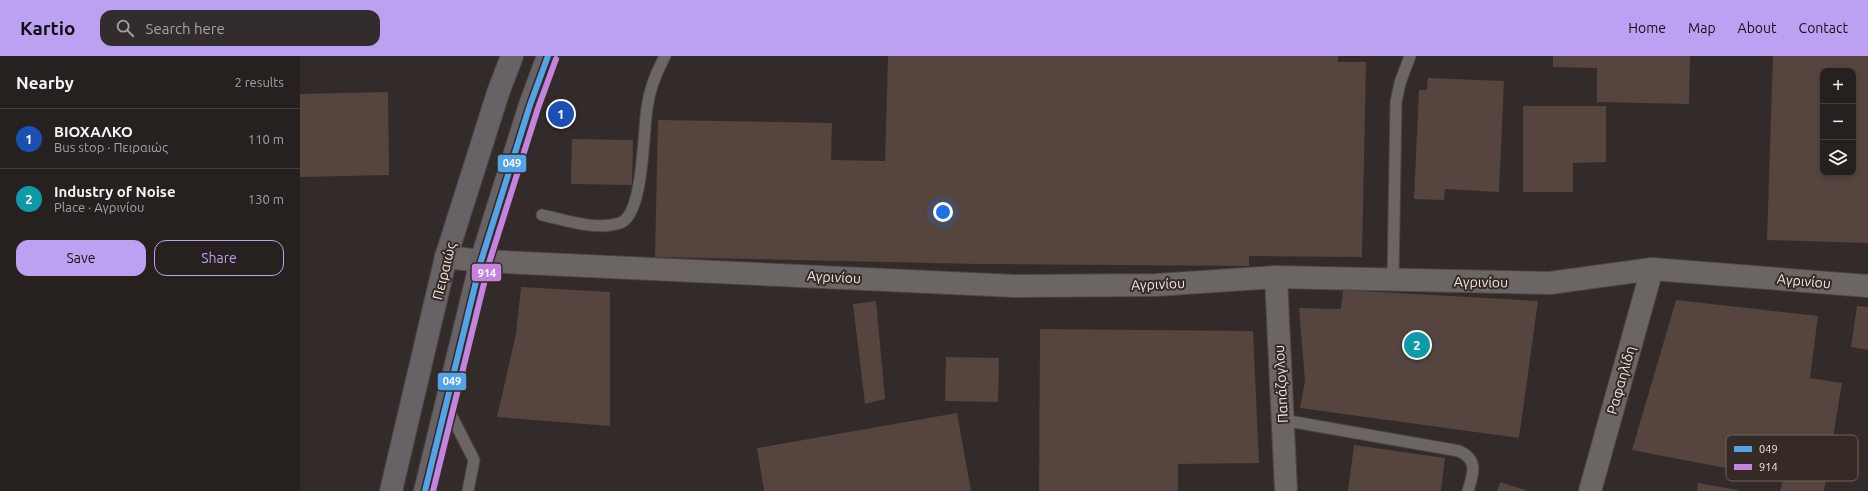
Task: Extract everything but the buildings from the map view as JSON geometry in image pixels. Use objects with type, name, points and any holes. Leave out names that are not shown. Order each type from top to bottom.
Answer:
[{"type":"main road","name":"Πειραιώς","points":[[391,491],[446,257],[498,93],[512,56]]},
{"type":"main road","points":[[425,491],[481,261],[530,105],[548,56]]},
{"type":"street","name":"Αγρινίου","points":[[446,257],[481,261],[1015,286],[1156,285],[1276,277],[1550,283],[1652,269],[1868,286]]},
{"type":"street","name":"Ραφαηλίδη","points":[[1590,491],[1652,269]]},
{"type":"street","name":"Παπάζογλου","points":[[1276,277],[1286,491]]},
{"type":"lane","points":[[542,215],[597,226],[621,222],[631,215],[640,181],[647,107],[660,66],[665,56]]},
{"type":"lane","points":[[1393,280],[1396,102],[1400,83],[1410,56]]},
{"type":"lane","points":[[445,404],[474,460],[468,491]]},
{"type":"lane","points":[[1283,420],[1466,454],[1471,460],[1473,467],[1468,491]]},
{"type":"transit line","name":"049","points":[[425,491],[481,261],[530,105],[548,56]]},
{"type":"transit line","name":"914","points":[[433,491],[489,263],[538,108],[556,59]]},
{"type":"place","name":"ΒΙΟΧΑΛΚΟ","points":[[561,114]]},
{"type":"place","name":"Industry of Noise","points":[[1417,345]]}]
